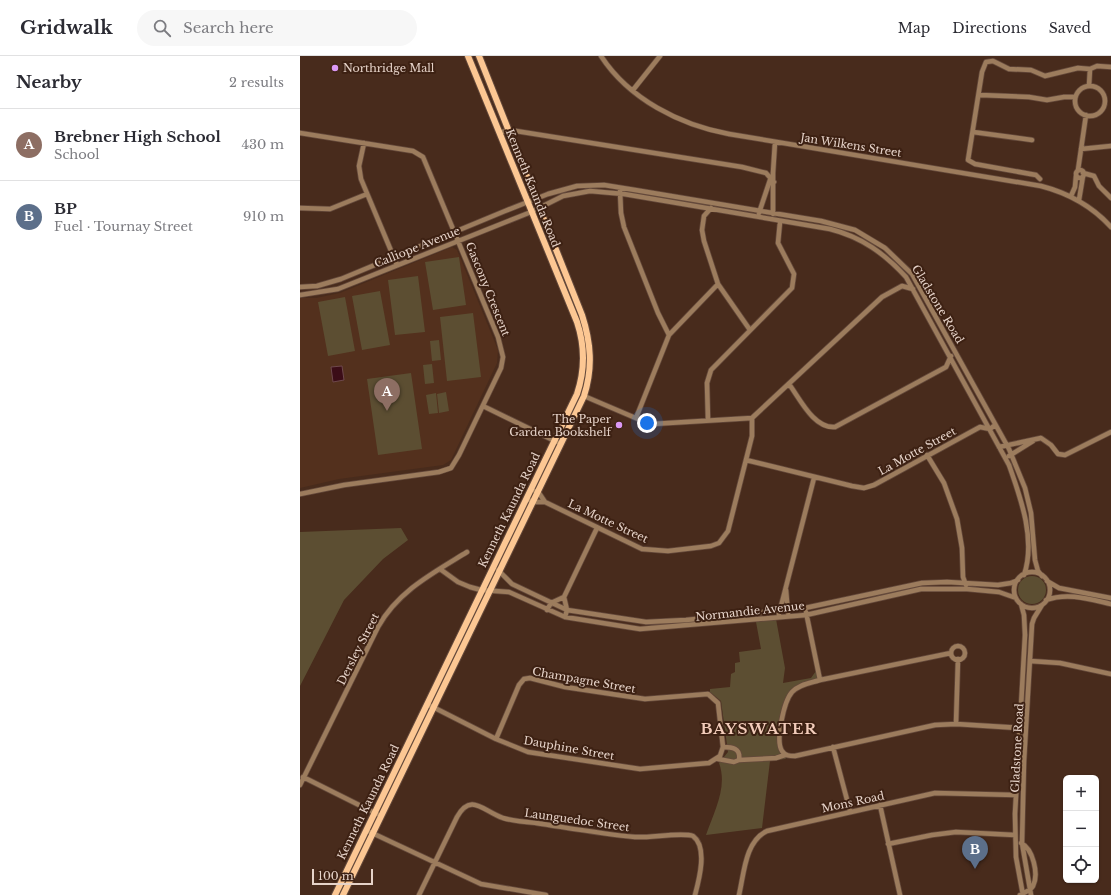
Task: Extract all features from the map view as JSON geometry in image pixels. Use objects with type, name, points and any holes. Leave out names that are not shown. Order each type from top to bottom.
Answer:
[{"type":"main road","name":"Kenneth Kaunda Road","points":[[335,895],[373,812],[427,704],[480,590],[577,394],[583,369],[583,350],[580,329],[468,56]]},
{"type":"main road","name":"Kenneth Kaunda Road","points":[[343,895],[489,591],[539,493],[584,396],[589,380],[590,347],[586,328],[479,56]]},
{"type":"main road","points":[[566,296],[573,293]]},
{"type":"main road","points":[[514,524],[522,527]]},
{"type":"street","name":"Jan Wilkens Street","points":[[601,56],[623,82],[656,107],[687,122],[712,131],[1041,186],[1071,196],[1078,200],[1090,208],[1111,227]]},
{"type":"street","points":[[633,90],[660,56]]},
{"type":"street","points":[[1040,179],[1036,175],[970,163],[968,159],[980,95],[984,64],[988,61],[994,61],[1009,68],[1031,70],[1045,76],[1078,68],[1090,69],[1101,66],[1111,67]]},
{"type":"street","points":[[1089,86],[1090,69]]},
{"type":"street","points":[[1089,86],[1101,90],[1105,101],[1099,113],[1086,116],[1082,114],[1076,106],[1075,97],[1082,88],[1089,86]]},
{"type":"street","points":[[980,95],[1029,97],[1048,100],[1064,97],[1075,97]]},
{"type":"street","points":[[1105,101],[1111,102]]},
{"type":"street","points":[[1078,200],[1081,173],[1081,149],[1086,116]]},
{"type":"street","points":[[499,132],[508,130],[742,167],[766,173],[772,178]]},
{"type":"street","points":[[973,132],[1032,140]]},
{"type":"street","name":"Gascony Crescent","points":[[300,133],[413,152],[423,157],[498,337],[502,351],[501,368],[451,468],[446,470],[344,484],[300,494]]},
{"type":"street","points":[[772,220],[772,178],[775,142]]},
{"type":"street","points":[[364,143],[359,166],[367,194],[397,265]]},
{"type":"street","points":[[1081,149],[1111,146]]},
{"type":"street","points":[[1071,196],[1075,187],[1076,176],[1079,178],[1081,173]]},
{"type":"street","points":[[1081,173],[1094,176],[1099,186],[1111,198]]},
{"type":"street","points":[[758,218],[759,210],[772,178]]},
{"type":"street","name":"Gladstone Road","points":[[536,199],[577,186],[591,184],[620,191],[773,212],[832,223],[856,230],[885,248],[912,274],[1012,455],[1025,488],[1031,514],[1038,571],[1042,576]]},
{"type":"street","points":[[620,191],[621,213],[624,227],[660,318],[669,335]]},
{"type":"street","name":"Gladstone Road","points":[[540,208],[563,196],[580,192],[620,191]]},
{"type":"street","points":[[621,204],[635,193]]},
{"type":"street","name":"Gladstone Road","points":[[635,193],[698,208],[830,229],[853,236],[881,253],[906,278],[913,289],[1005,458],[1018,492],[1025,520],[1028,554],[1024,575]]},
{"type":"street","points":[[300,208],[330,209],[367,194]]},
{"type":"street","name":"Calliope Avenue","points":[[300,288],[328,283],[394,258],[536,199]]},
{"type":"street","points":[[699,201],[698,208],[704,216],[703,237],[718,284],[750,330]]},
{"type":"street","points":[[704,216],[711,210],[712,204]]},
{"type":"street","name":"Calliope Avenue","points":[[300,295],[338,288],[540,208]]},
{"type":"street","points":[[787,223],[788,215]]},
{"type":"street","points":[[708,420],[707,388],[709,373],[720,358],[785,297],[792,288],[794,282],[793,268],[778,243],[780,222]]},
{"type":"street","points":[[584,396],[652,424],[752,418],[882,297],[902,286],[906,278],[912,274]]},
{"type":"street","points":[[636,418],[669,335],[718,284]]},
{"type":"street","points":[[902,286],[913,289],[918,286]]},
{"type":"street","points":[[789,384],[817,421],[828,428],[841,424],[946,367],[950,357],[957,354]]},
{"type":"street","points":[[946,367],[956,369],[963,365]]},
{"type":"street","points":[[483,406],[561,444]]},
{"type":"street","points":[[990,414],[984,418],[980,427],[990,429],[996,425]]},
{"type":"street","name":"La Motte Street","points":[[530,489],[539,493],[546,502],[642,549],[668,551],[716,545],[722,540],[728,531],[752,436],[752,418]]},
{"type":"street","name":"La Motte Street","points":[[746,460],[814,478],[864,488],[874,485],[980,427]]},
{"type":"street","points":[[999,447],[1006,444],[1044,439],[1058,454],[1065,455],[1111,432]]},
{"type":"street","points":[[1005,458],[1036,439]]},
{"type":"street","points":[[927,455],[944,483],[958,519],[962,548],[963,577],[966,583],[966,589]]},
{"type":"street","points":[[780,618],[779,611],[814,478]]},
{"type":"street","name":"La Motte Street","points":[[526,498],[534,502],[546,502]]},
{"type":"street","points":[[565,617],[567,610],[564,597],[597,528]]},
{"type":"street","name":"Dersley Street","points":[[300,784],[383,618],[402,595],[467,552]]},
{"type":"street","name":"Normandie Avenue","points":[[492,567],[500,571],[510,583],[567,610],[630,620],[670,621],[805,608],[914,584],[958,582],[1004,585],[1018,580]]},
{"type":"street","name":"Normandie Avenue","points":[[440,569],[458,582],[480,590],[509,592],[565,617],[629,628],[652,629],[806,615],[911,591],[932,588],[999,592],[1016,598]]},
{"type":"street","points":[[1047,581],[1050,591],[1042,605],[1029,607],[1021,604],[1016,598],[1015,586],[1018,580],[1024,575],[1033,572],[1042,576],[1047,581],[1059,588],[1111,598]]},
{"type":"street","points":[[958,589],[958,582],[963,577]]},
{"type":"street","points":[[786,589],[788,617]]},
{"type":"street","points":[[1046,600],[1059,596],[1075,596],[1111,604]]},
{"type":"street","points":[[547,610],[551,603],[564,597]]},
{"type":"street","name":"Gladstone Road","points":[[1021,604],[1025,623],[1024,666],[1016,792],[1015,835],[1022,895]]},
{"type":"street","name":"Gladstone Road","points":[[1030,893],[1022,843],[1023,790],[1032,624],[1042,605]]},
{"type":"street","points":[[805,608],[820,680]]},
{"type":"street","points":[[629,628],[630,620]]},
{"type":"street","points":[[783,753],[779,738],[786,700],[792,692],[800,686],[820,680],[951,653],[955,646],[962,648],[964,655],[958,660],[956,724]]},
{"type":"street","points":[[951,653],[952,657],[958,660]]},
{"type":"street","points":[[1024,656],[1030,662]]},
{"type":"street","points":[[1024,666],[1030,662],[1060,663],[1111,674]]},
{"type":"street","name":"Champagne Street","points":[[496,739],[519,685],[524,679],[530,678],[572,688],[645,699],[708,694],[718,703],[723,747],[722,753],[718,759]]},
{"type":"street","name":"Dauphine Street","points":[[427,704],[496,739],[528,752],[628,768],[650,768],[709,763],[718,759],[734,762],[739,760],[776,758],[783,753],[795,756],[935,725],[956,724],[1020,726],[1027,723]]},
{"type":"street","points":[[1020,734],[1026,734]]},
{"type":"street","points":[[723,747],[732,747],[736,749],[740,756],[739,760]]},
{"type":"street","points":[[833,747],[850,811]]},
{"type":"street","points":[[303,777],[381,815]]},
{"type":"street","name":"Mons Road","points":[[739,895],[749,853],[755,840],[762,833],[773,829],[850,811],[942,792],[1016,792],[1023,790]]},
{"type":"street","points":[[1016,801],[1023,801]]},
{"type":"street","name":"Launguedoc Street","points":[[434,863],[460,810],[466,806],[474,804],[503,818],[526,822],[634,837],[693,836],[699,845],[701,864],[695,895]]},
{"type":"street","points":[[880,805],[900,895]]},
{"type":"street","points":[[1015,829],[1022,830]]},
{"type":"street","points":[[365,830],[481,884],[546,895]]},
{"type":"street","points":[[888,844],[956,832],[1015,835]]},
{"type":"street","points":[[1016,843],[1022,843],[1028,848],[1033,858],[1034,882],[1030,893],[1022,895]]},
{"type":"street","points":[[419,895],[434,863]]},
{"type":"shaded area","points":[[452,247],[457,250],[498,350],[497,363],[451,460],[443,465],[339,479],[300,488],[300,298],[316,298],[340,293]]},
{"type":"shaded area","points":[[459,257],[466,305],[433,310],[425,262]]},
{"type":"shaded area","points":[[418,276],[425,332],[395,335],[388,280]]},
{"type":"shaded area","points":[[380,291],[390,345],[362,350],[352,296]]},
{"type":"shaded area","points":[[345,297],[355,351],[328,356],[318,302]]},
{"type":"shaded area","points":[[473,313],[481,377],[447,381],[440,317]]},
{"type":"shaded area","points":[[439,340],[441,360],[432,361],[430,341]]},
{"type":"shaded area","points":[[432,364],[434,383],[425,384],[423,365]]},
{"type":"shaded area","points":[[342,366],[344,380],[333,382],[331,367]]},
{"type":"shaded area","points":[[411,373],[422,449],[378,455],[367,379]]},
{"type":"shaded area","points":[[446,392],[449,411],[439,413],[437,394]]},
{"type":"shaded area","points":[[436,393],[438,413],[429,414],[426,395]]},
{"type":"shaded area","points":[[401,528],[408,540],[383,559],[344,600],[300,686],[300,532]]},
{"type":"shaded area","points":[[1032,576],[1038,577],[1042,580],[1045,584],[1045,596],[1042,600],[1038,603],[1032,604],[1026,603],[1022,600],[1019,596],[1018,590],[1019,584],[1022,580],[1026,577]]},
{"type":"shaded area","points":[[776,619],[785,668],[783,683],[811,678],[816,671],[818,680],[802,684],[787,698],[779,742],[788,757],[785,759],[770,761],[762,828],[706,835],[721,790],[722,781],[719,763],[728,752],[721,701],[710,692],[710,689],[730,687],[731,674],[735,672],[735,663],[740,662],[739,652],[761,649],[756,622]]},
{"type":"place","name":"Northridge Mall","points":[[335,68]]},
{"type":"place","name":"Brebner High School","points":[[387,411]]},
{"type":"place","name":"The Paper Garden Bookshelf","points":[[619,425]]},
{"type":"place","name":"BP","points":[[975,869]]},
{"type":"district","name":"BAYSWATER","points":[[759,728]]}]
